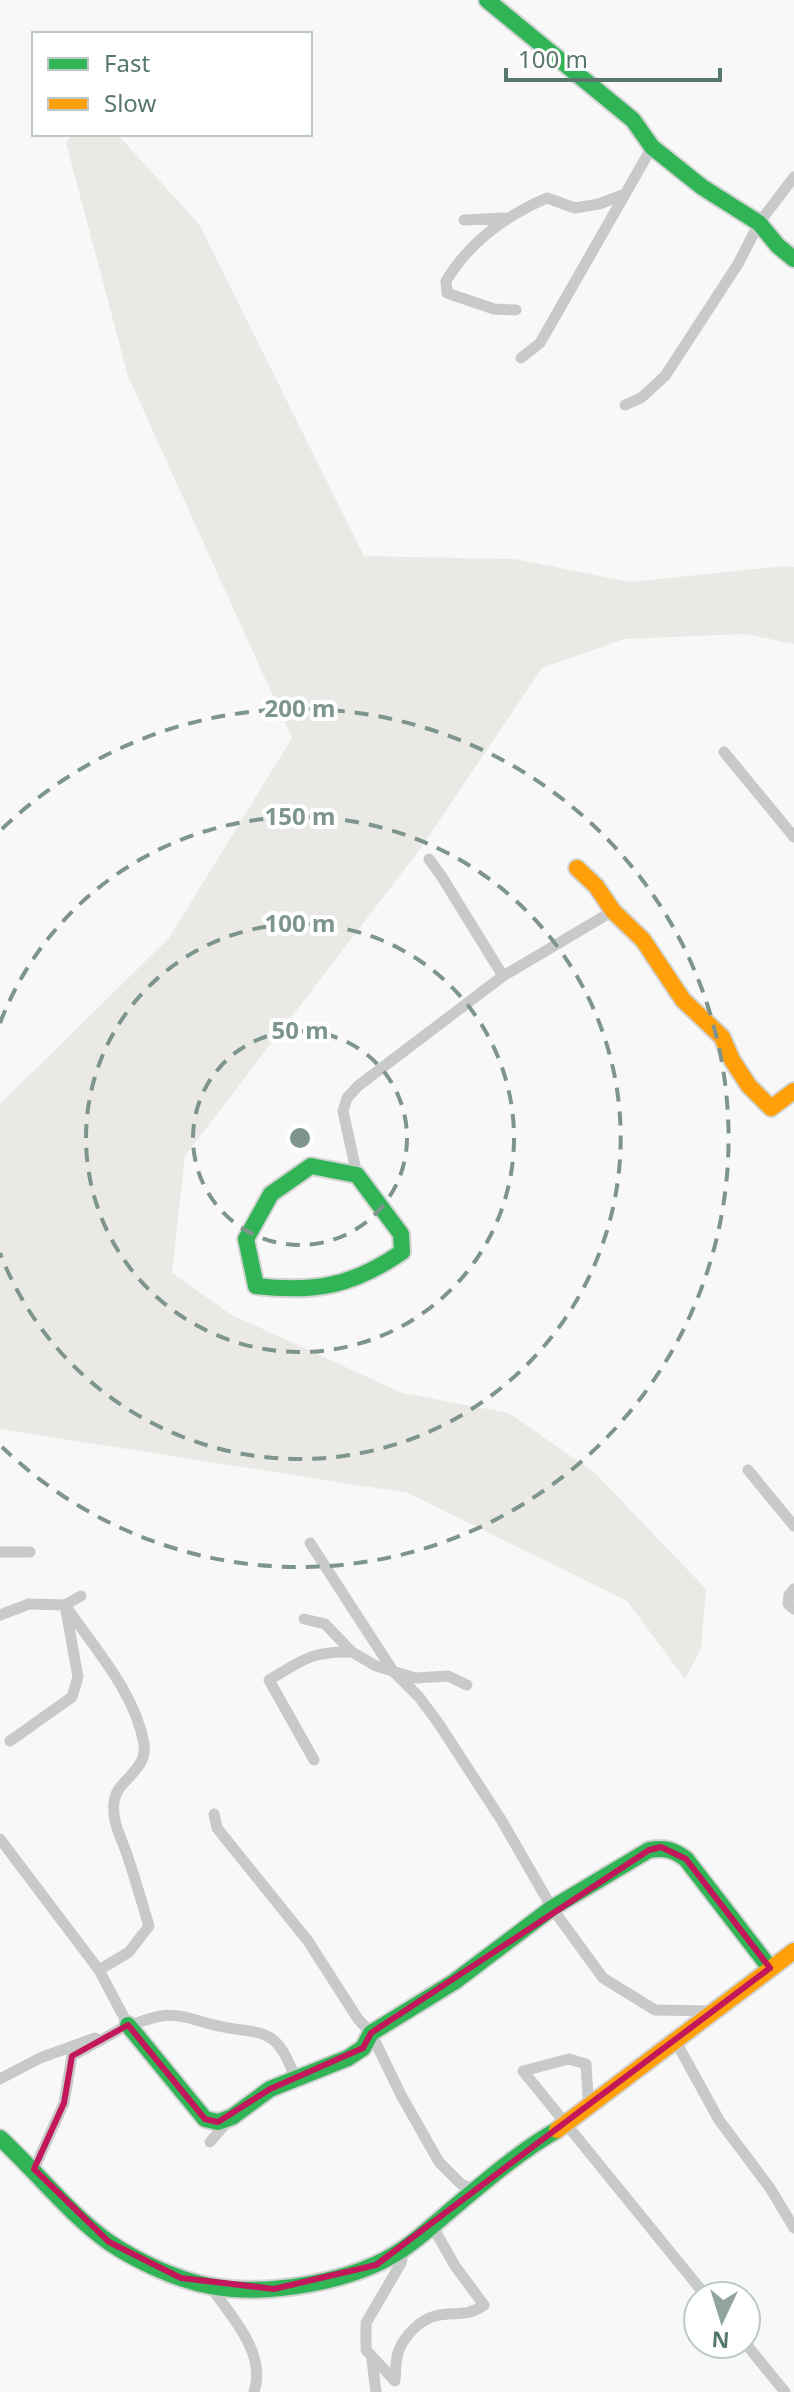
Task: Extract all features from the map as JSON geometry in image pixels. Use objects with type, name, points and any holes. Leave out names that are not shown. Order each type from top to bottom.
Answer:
[{"type":"street","points":[[487,0],[633,120],[652,147],[702,187],[759,223],[778,246],[794,259]]},
{"type":"street","points":[[521,358],[540,343],[652,147]]},
{"type":"street","points":[[625,405],[654,388],[681,354],[738,264],[759,223],[794,177]]},
{"type":"street","points":[[516,310],[494,309],[447,293],[446,281],[470,248],[505,218],[547,198],[575,208],[599,204],[625,194]]},
{"type":"street","points":[[464,220],[505,218]]},
{"type":"street","points":[[724,752],[794,837]]},
{"type":"street","points":[[429,859],[503,976]]},
{"type":"street","points":[[577,868],[596,886],[613,911],[643,940],[683,1000],[722,1037],[749,1086],[771,1108],[794,1091]]},
{"type":"street","points":[[357,1175],[311,1166],[271,1194],[246,1239],[256,1286],[313,1290],[336,1286],[380,1269],[402,1252],[401,1234],[357,1175],[343,1111],[347,1098],[358,1086],[503,976],[613,911]]},
{"type":"street","points":[[748,1470],[794,1526]]},
{"type":"street","points":[[310,1543],[393,1671],[419,1697],[439,1724],[502,1821],[552,1908],[603,1978],[655,2010],[716,2011]]},
{"type":"street","points":[[0,1552],[30,1552]]},
{"type":"street","points":[[794,1589],[789,1595],[788,1604],[794,1609]]},
{"type":"street","points":[[0,1615],[29,1604],[65,1605],[81,1596]]},
{"type":"street","points":[[10,1741],[72,1697],[78,1677],[65,1605]]},
{"type":"street","points":[[65,1605],[123,1690],[134,1712],[145,1748],[135,1773],[117,1787],[114,1801],[115,1828],[149,1926],[129,1952],[99,1970]]},
{"type":"street","points":[[304,1619],[325,1624],[364,1661],[415,1678],[448,1676],[467,1685]]},
{"type":"street","points":[[314,1760],[269,1680],[301,1660],[323,1651],[352,1652]]},
{"type":"street","points":[[214,1814],[217,1828],[322,1959],[358,2019],[371,2033],[439,2162],[461,2184],[475,2190]]},
{"type":"street","points":[[0,1839],[99,1970],[128,2025],[205,2119],[218,2122],[232,2117]]},
{"type":"street","points":[[210,2142],[232,2117],[270,2089],[348,2058],[363,2048],[371,2033],[476,1967],[552,1908],[649,1850],[661,1847],[675,1850],[686,1859],[770,1968]]},
{"type":"street","points":[[0,2138],[34,2169],[62,2201],[126,2253],[170,2274],[210,2286],[274,2289],[329,2281],[376,2265],[404,2249],[475,2190],[794,1952]]},
{"type":"street","points":[[0,2079],[40,2058],[163,2015],[263,2032],[282,2047],[295,2078]]},
{"type":"street","points":[[34,2169],[64,2103],[72,2056],[128,2025]]},
{"type":"street","points":[[675,2040],[719,2120],[770,2188],[794,2228]]},
{"type":"street","points":[[596,2101],[588,2097],[586,2064],[569,2059],[523,2071],[693,2280]]},
{"type":"street","points":[[404,2249],[401,2263],[366,2323],[366,2350],[395,2381],[398,2350],[418,2324],[436,2315],[456,2316],[484,2305],[455,2266],[433,2227]]},
{"type":"street","points":[[210,2286],[250,2345],[257,2373],[254,2392]]},
{"type":"street","points":[[372,2359],[376,2392]]},
{"type":"street","points":[[759,2360],[785,2392]]},
{"type":"highlighted area","points":[[661,1847],[686,1859],[770,1968],[376,2265],[274,2289],[181,2278],[109,2242],[34,2169],[64,2103],[72,2056],[128,2025],[205,2119],[218,2122],[270,2089],[363,2048],[371,2033],[649,1850]]},
{"type":"shaded area","points":[[71,136],[119,136],[199,224],[364,556],[515,559],[629,582],[794,567],[794,644],[744,634],[624,639],[542,668],[420,849],[185,1156],[172,1273],[232,1315],[402,1393],[509,1413],[595,1473],[706,1589],[701,1649],[685,1679],[627,1601],[408,1493],[0,1429],[0,1104],[169,938],[292,738],[128,376],[66,143]]},
{"type":"traffic: fast","points":[[487,0],[633,120],[652,147],[702,187],[759,223],[778,246],[794,259]]},
{"type":"traffic: fast","points":[[311,1166],[357,1175],[401,1234],[402,1252],[350,1280],[315,1287],[256,1286],[246,1239],[271,1194],[311,1166]]},
{"type":"traffic: fast","points":[[128,2025],[205,2119],[218,2122],[232,2117],[270,2089],[348,2058],[363,2048],[371,2033],[454,1982],[552,1908],[654,1849],[669,1850],[686,1859],[770,1968]]},
{"type":"traffic: fast","points":[[0,2138],[95,2232],[121,2250],[158,2269],[197,2283],[257,2290],[310,2284],[383,2261],[414,2241],[500,2170],[557,2130]]},
{"type":"traffic: slow","points":[[577,868],[596,886],[613,911],[643,940],[683,1000],[722,1037],[749,1086],[771,1108],[794,1091]]},
{"type":"traffic: slow","points":[[557,2130],[794,1951]]}]
